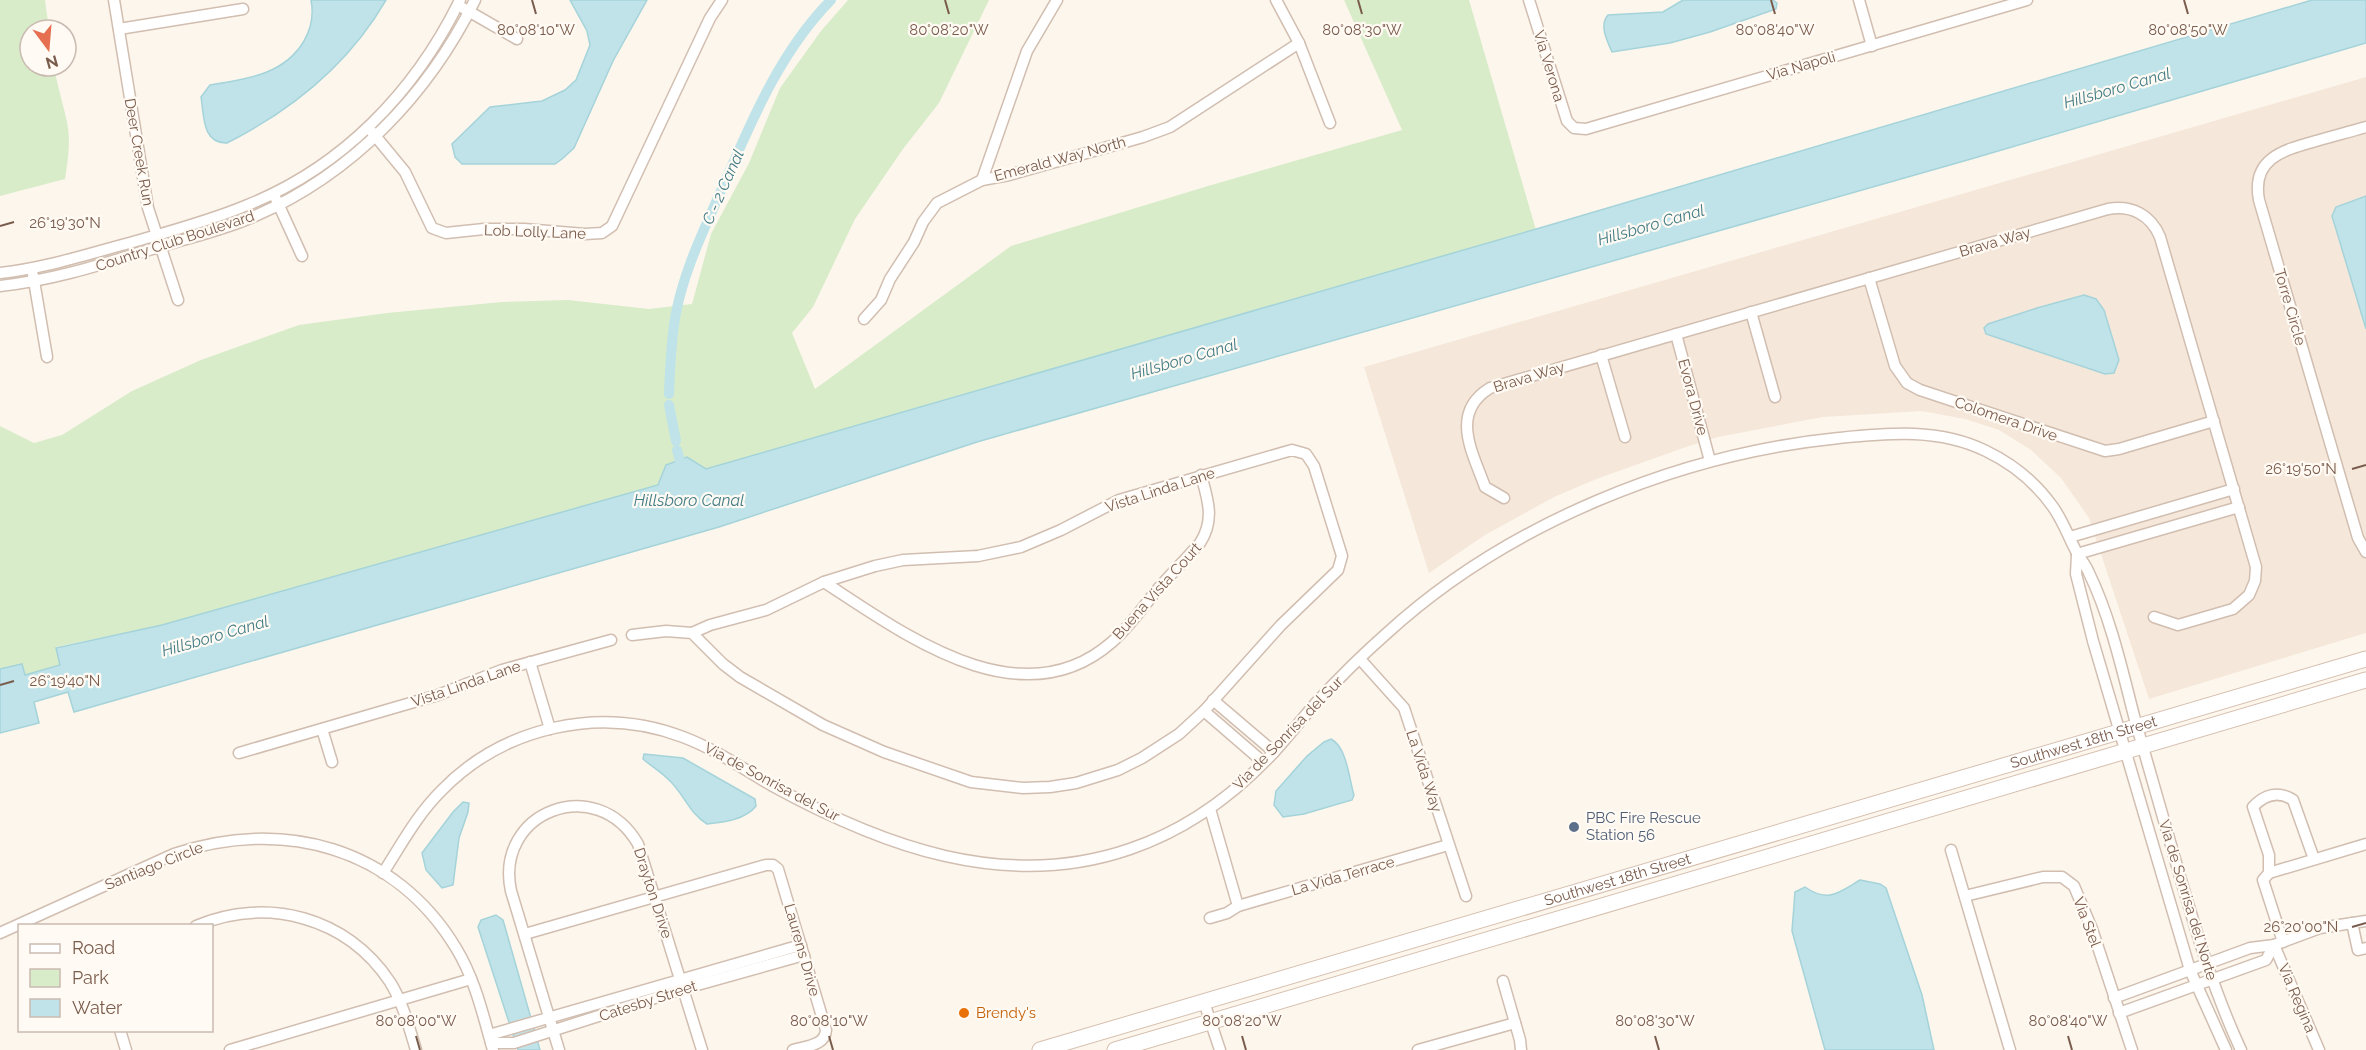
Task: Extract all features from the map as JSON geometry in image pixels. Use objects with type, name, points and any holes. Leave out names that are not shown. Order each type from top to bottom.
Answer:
[{"type":"main road","name":"Southwest 18th Street","points":[[1040,1050],[2366,659]]},
{"type":"main road","name":"Southwest 18th Street","points":[[1115,1050],[2366,680]]},
{"type":"street","name":"Deer Creek Run","points":[[114,0],[148,208],[178,300]]},
{"type":"street","name":"Lob Lolly Lane","points":[[372,132],[405,172],[432,228],[446,233],[484,229],[524,229],[585,234],[602,233],[612,226],[700,39],[722,0]]},
{"type":"street","points":[[982,180],[1026,51],[1057,0]]},
{"type":"street","points":[[1276,0],[1299,43],[1330,123]]},
{"type":"street","name":"Via Verona","points":[[1529,0],[1561,106],[1567,121],[1574,128]]},
{"type":"street","points":[[1859,0],[1872,46]]},
{"type":"street","name":"Via Napoli","points":[[1574,128],[1586,129],[2027,0]]},
{"type":"street","points":[[459,3],[472,5],[517,39]]},
{"type":"street","name":"Country Club Boulevard","points":[[0,286],[74,274],[217,217],[273,193],[313,172],[372,132],[431,54],[459,3]]},
{"type":"street","name":"Country Club Boulevard","points":[[0,273],[60,264],[254,217],[328,176],[372,132],[411,99],[434,70],[472,5]]},
{"type":"street","points":[[119,29],[243,9]]},
{"type":"street","name":"Emerald Way North","points":[[864,319],[881,300],[890,279],[914,242],[923,222],[937,203],[982,180],[1009,176],[1170,127],[1299,43]]},
{"type":"street","name":"Torre Circle","points":[[2366,127],[2281,152],[2265,166],[2258,186],[2259,200],[2358,538],[2366,552]]},
{"type":"street","points":[[273,193],[302,256]]},
{"type":"street","name":"Brava Way","points":[[1504,498],[1485,488],[1468,437],[1466,423],[1473,402],[1483,392],[1496,386],[1601,355],[2108,209],[2123,208],[2137,211],[2149,219],[2160,237],[2256,567],[2255,581],[2249,595],[2233,609],[2178,625],[2154,617]]},
{"type":"street","points":[[32,270],[47,357]]},
{"type":"street","name":"Colomera Drive","points":[[1869,278],[1895,366],[1902,378],[1920,390],[2105,451],[2214,421]]},
{"type":"street","points":[[1751,312],[1775,397]]},
{"type":"street","name":"Evora Drive","points":[[1676,334],[1710,460]]},
{"type":"street","points":[[1601,355],[1625,437]]},
{"type":"street","name":"Via de Sonrisa del Sur","points":[[383,873],[417,819],[444,787],[463,771],[499,748],[522,737],[549,729],[613,722],[663,730],[710,749],[773,786],[854,825],[930,853],[983,864],[1048,866],[1103,857],[1173,831],[1210,809],[1232,792],[1274,752],[1339,678],[1389,630],[1428,599],[1520,540],[1574,512],[1620,492],[1710,460],[1804,442],[1870,435],[1910,433],[1948,437],[1983,449],[2021,473],[2052,506],[2088,570],[2111,634],[2137,726]]},
{"type":"street","name":"Vista Linda Lane","points":[[632,635],[666,631],[692,633],[710,625],[766,610],[824,582],[875,566],[903,560],[978,556],[1021,547],[1061,530],[1119,500],[1285,451],[1299,451],[1306,454],[1314,466],[1342,556],[1338,570],[1273,633],[1204,711],[1164,744],[1118,770],[1076,783],[1050,787],[997,787],[971,783],[924,768],[823,725],[740,677],[723,664],[692,633]]},
{"type":"street","name":"Buena Vista Court","points":[[824,582],[914,639],[979,667],[996,672],[1030,675],[1066,668],[1083,661],[1111,642],[1200,543],[1209,525],[1210,512],[1202,475]]},
{"type":"street","points":[[2070,537],[2234,489]]},
{"type":"street","points":[[2077,554],[2239,507]]},
{"type":"street","name":"Via de Sonrisa del Sur","points":[[2077,554],[2076,574],[2120,732]]},
{"type":"street","name":"Vista Linda Lane","points":[[239,753],[438,695],[485,676],[530,662],[611,640]]},
{"type":"street","name":"La Vida Way","points":[[1360,659],[1404,708],[1466,896]]},
{"type":"street","points":[[530,662],[549,729]]},
{"type":"street","points":[[1213,700],[1274,752]]},
{"type":"street","points":[[1204,711],[1263,762]]},
{"type":"street","name":"Via de Sonrisa del Norte","points":[[2137,726],[2206,965],[2241,1050]]},
{"type":"street","points":[[322,729],[332,762]]},
{"type":"street","name":"Via de Sonrisa del Norte","points":[[2120,732],[2190,970],[2226,1050]]},
{"type":"street","name":"Via Regina","points":[[2314,860],[2293,800],[2284,794],[2276,793],[2253,807],[2269,855],[2269,873],[2263,880],[2278,944],[2319,1050]]},
{"type":"street","name":"Drayton Drive","points":[[559,1050],[510,883],[509,868],[518,840],[531,825],[558,809],[581,806],[597,808],[611,815],[634,837],[641,851],[702,1050]]},
{"type":"street","points":[[1210,809],[1238,906]]},
{"type":"street","name":"Santiago Circle","points":[[20,924],[174,854],[223,840],[274,837],[307,842],[347,854],[383,873],[401,885],[431,914],[456,949],[471,979],[491,1043]]},
{"type":"street","points":[[2269,873],[2366,844]]},
{"type":"street","name":"La Vida Terrace","points":[[1210,918],[1227,913],[1238,906],[1449,845]]},
{"type":"street","points":[[1951,850],[2010,1050]]},
{"type":"street","name":"Laurens Drive","points":[[655,897],[766,865],[773,865],[778,869],[826,1030],[821,1042],[793,1050]]},
{"type":"street","name":"Via Stel","points":[[1965,896],[2043,877],[2053,876],[2068,880],[2074,886],[2092,929],[2132,1050]]},
{"type":"street","points":[[525,934],[655,897]]},
{"type":"street","points":[[202,924],[224,916],[258,911],[279,912],[313,920],[348,938],[378,966],[400,1000],[416,1050]]},
{"type":"street","name":"Via Regina","points":[[2206,965],[2250,948],[2278,944],[2320,928],[2366,921]]},
{"type":"street","points":[[2352,923],[2358,950],[2366,948]]},
{"type":"street","name":"Santiago Circle","points":[[0,933],[18,925]]},
{"type":"street","name":"Via Regina","points":[[2211,979],[2266,960],[2278,944]]},
{"type":"street","name":"Catesby Street","points":[[491,1043],[509,1030],[802,950]]},
{"type":"street","points":[[2114,998],[2206,965]]},
{"type":"street","points":[[230,1050],[471,979]]},
{"type":"street","points":[[2119,1013],[2211,979]]},
{"type":"street","points":[[1503,981],[1521,1050]]},
{"type":"street","name":"Catesby Street","points":[[491,1043],[514,1043],[554,1031],[682,984]]},
{"type":"street","points":[[1204,1002],[1220,1050]]},
{"type":"street","points":[[1418,1050],[1515,1023]]},
{"type":"street","points":[[121,1032],[126,1050]]},
{"type":"shaded area","points":[[2366,77],[2366,633],[2149,699],[2089,518],[2061,478],[2031,450],[1999,430],[1965,419],[1922,411],[1823,417],[1718,437],[1689,446],[1599,478],[1554,497],[1485,535],[1429,573],[1364,367]]},
{"type":"green space","points":[[0,0],[45,0],[47,18],[18,18],[18,78],[57,78],[68,129],[69,143],[65,179],[0,196]]},
{"type":"green space","points":[[848,0],[989,0],[939,103],[903,149],[855,219],[813,307],[792,333],[815,389],[1011,246],[1402,130],[1344,0],[1469,0],[1536,230],[706,469],[686,457],[666,465],[658,485],[162,625],[56,647],[61,665],[25,675],[22,664],[0,669],[0,426],[34,443],[62,435],[132,391],[201,360],[299,325],[387,313],[502,302],[568,300],[649,309],[692,304],[711,234],[749,163],[780,88],[821,31]]},
{"type":"water","points":[[311,0],[386,0],[355,45],[337,65],[296,100],[274,116],[227,143],[213,139],[204,120],[201,97],[210,85],[263,73],[286,61],[296,52],[309,31],[312,21]]},
{"type":"water","points":[[570,0],[647,0],[613,61],[574,148],[555,164],[462,164],[455,157],[452,144],[490,107],[542,101],[565,90],[576,80],[590,45],[587,31]]},
{"type":"water","points":[[1683,0],[1773,0],[1777,3],[1776,9],[1710,32],[1670,43],[1612,52],[1604,28],[1608,15],[1663,12]]},
{"type":"water","name":"Hillsboro Canal","points":[[2312,0],[2366,0],[2366,43],[1971,159],[977,442],[719,527],[74,712],[68,692],[34,702],[39,723],[0,733],[0,669],[22,664],[25,675],[60,665],[56,648],[162,625],[658,485],[666,465],[687,457],[706,469],[1550,225]]},
{"type":"water","points":[[2366,196],[2366,329],[2332,216],[2336,207]]},
{"type":"water","points":[[2084,295],[2096,299],[2104,310],[2119,360],[2114,373],[2105,374],[1986,334],[1984,328],[1988,324]]},
{"type":"water","points":[[1331,739],[1341,749],[1347,764],[1354,795],[1352,800],[1304,814],[1283,817],[1274,805],[1276,791],[1307,756]]},
{"type":"water","points":[[644,754],[683,758],[755,799],[756,806],[740,817],[707,824],[701,820],[669,780],[643,759]]},
{"type":"water","points":[[463,802],[469,803],[468,812],[459,838],[453,885],[442,888],[426,870],[422,853]]},
{"type":"water","points":[[1860,880],[1880,884],[1886,888],[1922,995],[1934,1050],[1825,1050],[1792,931],[1795,892],[1805,887],[1820,894],[1833,894]]},
{"type":"water","points":[[496,915],[503,920],[540,1050],[518,1050],[478,927],[481,920]]},
{"type":"waterway","name":"C - 2 Canal","points":[[669,394],[672,343],[679,297],[701,237],[743,142],[780,67],[812,21],[831,0]]},
{"type":"waterway","name":"C - 2 Canal","points":[[669,405],[676,441]]},
{"type":"waterway","points":[[677,450],[683,472]]},
{"type":"place","name":"PBC Fire Rescue Station 56","points":[[1574,827]]},
{"type":"place","name":"Brendy's","points":[[964,1013]]}]
